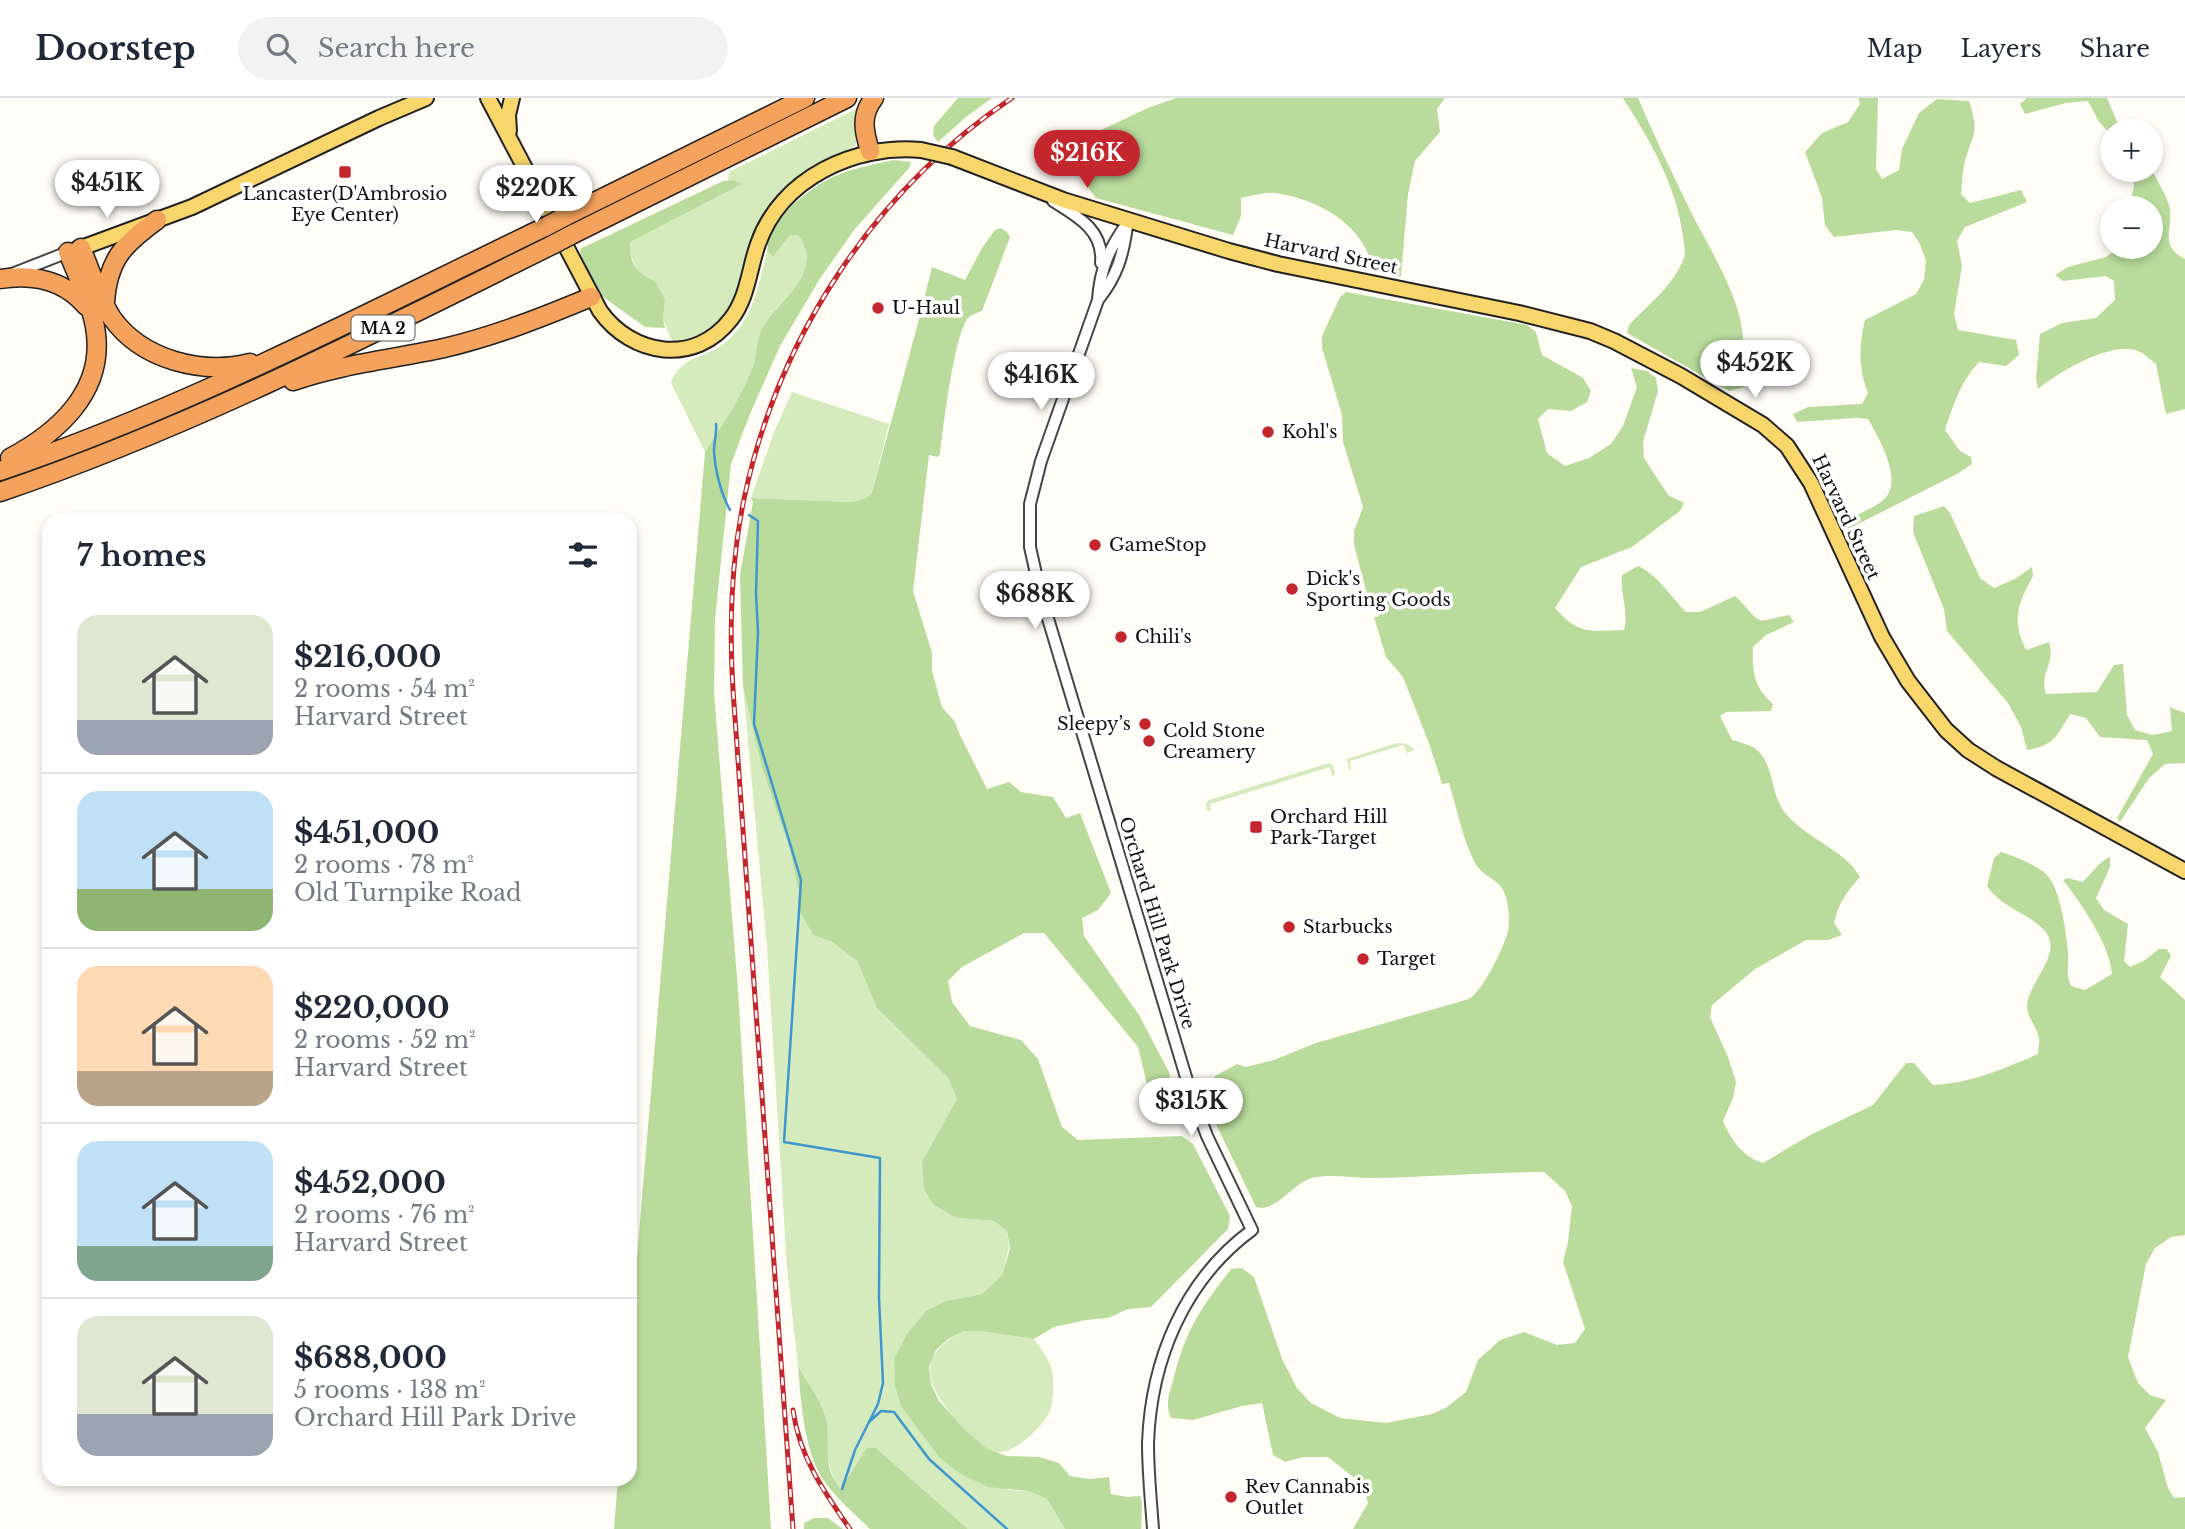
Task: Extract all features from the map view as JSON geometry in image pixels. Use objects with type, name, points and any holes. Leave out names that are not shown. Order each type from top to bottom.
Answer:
[{"type":"highway","name":"MA 2","points":[[0,471],[165,409],[281,356],[805,98]]},
{"type":"highway","name":"MA 2","points":[[0,492],[53,474],[210,410],[312,363],[847,98]]},
{"type":"highway","points":[[870,152],[864,120],[867,108],[874,98]]},
{"type":"highway","points":[[0,463],[44,438],[71,414],[81,399],[90,382],[97,348],[98,309],[116,258],[134,237],[157,220]]},
{"type":"highway","points":[[75,250],[98,309]]},
{"type":"highway","points":[[0,278],[28,277],[53,282],[98,309],[150,351],[175,361],[228,367],[281,356]]},
{"type":"highway","points":[[210,410],[299,379],[394,356],[444,348],[497,333],[591,297]]},
{"type":"main road","points":[[75,250],[192,207],[426,98]]},
{"type":"main road","name":"Harvard Street","points":[[488,98],[591,297],[609,324],[625,337],[643,345],[682,349],[710,338],[726,326],[745,292],[759,241],[778,209],[803,183],[818,172],[843,160],[887,149],[921,150],[952,157],[1035,190],[1128,222],[1278,264],[1519,313],[1590,331],[1671,371],[1763,425],[1787,446],[1801,464],[1882,637],[1908,681],[1946,730],[1968,750],[2185,871]]},
{"type":"main road","points":[[510,139],[508,115],[512,98]]},
{"type":"street","points":[[1035,190],[1076,215],[1094,233],[1102,249],[1099,280]]},
{"type":"street","name":"Orchard Hill Park Drive","points":[[1128,222],[1112,245],[1099,280],[1098,300],[1041,461],[1030,504],[1030,547],[1040,592],[1189,1087],[1207,1136],[1252,1230],[1230,1248],[1199,1284],[1180,1312],[1167,1343],[1158,1373],[1149,1427],[1149,1483],[1153,1529]]},
{"type":"street","name":"Orchard Hill Park Drive","points":[[1098,300],[1112,282],[1124,249],[1128,222]]},
{"type":"street","points":[[0,278],[75,250]]},
{"type":"green space","points":[[958,98],[992,98],[938,142],[933,135],[934,126]]},
{"type":"green space","points":[[1176,98],[1445,98],[1437,109],[1440,132],[1415,161],[1408,194],[1401,276],[1379,271],[1363,244],[1346,224],[1324,209],[1299,198],[1266,193],[1241,198],[1241,216],[1233,235],[1096,198],[1082,174],[1099,131]]},
{"type":"green space","points":[[1623,98],[1638,98],[1732,294],[1742,326],[1743,341],[1735,349],[1744,387],[1729,391],[1627,333],[1629,325],[1674,277],[1685,251],[1680,218],[1661,164]]},
{"type":"green space","points":[[1858,98],[1878,98],[1876,169],[1882,179],[1899,170],[1902,149],[1919,113],[1937,99],[1969,101],[1975,129],[1964,166],[1961,194],[1970,203],[2021,190],[2027,202],[1965,227],[1957,241],[1962,266],[1954,314],[1958,330],[2016,340],[2019,355],[2006,366],[1979,362],[1958,394],[1945,430],[1960,451],[1971,457],[1972,464],[1848,529],[1844,527],[1848,522],[1879,503],[1890,491],[1891,471],[1878,437],[1868,419],[1797,422],[1793,414],[1808,407],[1862,404],[1868,393],[1860,357],[1865,320],[1916,294],[1924,280],[1926,261],[1912,232],[1896,230],[1834,237],[1825,225],[1822,198],[1805,152],[1822,133],[1848,122],[1860,104]]},
{"type":"green space","points":[[2027,98],[2107,98],[2116,119],[2100,119],[2100,123],[2088,101],[2066,103],[2025,114],[2020,104]]},
{"type":"green space","points":[[858,108],[861,111],[856,128],[856,145],[799,178],[765,211],[754,231],[728,309],[716,324],[698,335],[672,342],[663,319],[665,300],[636,267],[629,242],[741,184],[728,180],[729,172]]},
{"type":"green space","points":[[894,160],[911,162],[909,168],[854,230],[819,280],[780,346],[750,414],[731,464],[715,619],[714,693],[738,990],[771,1529],[614,1529],[617,1486],[637,1486],[637,1257],[705,452],[748,378],[761,331],[803,274],[807,256],[798,235],[790,235],[773,257],[767,251],[769,237],[775,225],[800,198],[830,178],[854,169]]},
{"type":"green space","points":[[734,180],[742,184],[630,242],[632,261],[638,271],[655,281],[665,300],[665,328],[645,327],[599,294],[580,249],[723,181]]},
{"type":"green space","points":[[2134,182],[2158,182],[2169,205],[2169,241],[2177,254],[2185,259],[2185,409],[2166,414],[2156,364],[2138,351],[2114,350],[2100,354],[2071,367],[2038,389],[2036,378],[2040,334],[2062,323],[2096,318],[2115,300],[2114,281],[2106,276],[2063,281],[2055,275],[2068,267],[2100,259],[2163,259],[2163,196],[2132,196]]},
{"type":"green space","points":[[1001,228],[1010,237],[982,311],[968,318],[963,328],[950,383],[940,454],[938,457],[929,455],[913,591],[932,653],[932,671],[942,707],[955,722],[987,789],[1009,782],[1021,792],[1053,797],[1066,818],[1080,813],[1111,893],[1098,910],[1082,918],[1084,936],[1139,1015],[1169,1072],[1174,1098],[1165,1112],[1150,1097],[1138,1047],[1044,933],[1024,933],[962,967],[948,981],[952,1002],[970,1026],[1021,1040],[1038,1059],[1062,1127],[1078,1140],[1182,1136],[1193,1144],[1230,1216],[1228,1229],[1151,1307],[1128,1309],[1108,1318],[1054,1327],[1034,1339],[964,1331],[948,1339],[936,1350],[929,1367],[931,1384],[939,1401],[967,1432],[987,1449],[1007,1456],[1039,1457],[1059,1463],[1070,1476],[1089,1479],[1109,1477],[1111,1494],[1140,1496],[1141,1529],[1065,1529],[1047,1499],[1029,1491],[988,1487],[959,1473],[940,1458],[901,1406],[895,1385],[894,1359],[907,1334],[926,1311],[946,1301],[982,1294],[1002,1275],[1010,1249],[1007,1231],[994,1221],[957,1218],[934,1205],[924,1189],[922,1162],[957,1099],[948,1078],[877,1008],[857,961],[832,942],[813,935],[798,909],[799,893],[790,850],[762,768],[743,686],[740,575],[753,502],[751,498],[852,502],[866,498],[872,492],[932,267],[965,280],[982,248],[995,230]]},
{"type":"green space","points":[[790,235],[798,235],[805,248],[807,260],[803,274],[766,322],[759,335],[748,378],[705,452],[671,383],[680,367],[718,348],[735,334],[754,301],[767,251],[773,257]]},
{"type":"green space","points":[[1346,292],[1527,325],[1536,332],[1542,355],[1583,378],[1591,391],[1587,402],[1571,411],[1548,409],[1538,419],[1547,453],[1565,466],[1589,458],[1611,444],[1623,426],[1637,387],[1631,368],[1647,371],[1656,378],[1658,391],[1643,442],[1644,458],[1668,495],[1684,503],[1680,511],[1632,547],[1581,567],[1555,608],[1571,623],[1585,630],[1624,630],[1626,616],[1622,575],[1638,566],[1658,580],[1686,612],[1700,612],[1735,596],[1761,621],[1789,615],[1794,622],[1766,635],[1753,647],[1756,678],[1758,685],[1773,704],[1771,711],[1726,712],[1720,716],[1732,740],[1753,747],[1765,760],[1779,802],[1791,820],[1844,859],[1860,877],[1844,898],[1836,916],[1834,923],[1842,935],[1828,940],[1806,940],[1755,969],[1712,1005],[1710,1017],[1736,1082],[1733,1098],[1723,1121],[1734,1141],[1749,1157],[1763,1163],[1812,1134],[1873,1105],[1906,1063],[1914,1063],[1933,1085],[1974,1078],[2038,1054],[2039,1038],[2027,1008],[2028,998],[2048,957],[2049,937],[2035,922],[1999,899],[1987,886],[1994,858],[2001,852],[2025,861],[2051,880],[2064,924],[2069,981],[2071,986],[2085,990],[2112,974],[2110,963],[2094,925],[2063,880],[2068,878],[2082,882],[2102,861],[2110,857],[2110,867],[2096,898],[2104,910],[2128,924],[2124,961],[2130,967],[2159,949],[2167,949],[2171,956],[2160,977],[2185,1000],[2185,1235],[2171,1237],[2155,1248],[2146,1264],[2128,1357],[2138,1383],[2150,1395],[2166,1400],[2145,1428],[2158,1452],[2168,1488],[2174,1498],[2185,1497],[2185,1529],[1353,1529],[1368,1503],[1362,1484],[1328,1457],[1303,1457],[1285,1462],[1273,1455],[1262,1403],[1193,1420],[1171,1418],[1168,1399],[1188,1334],[1202,1309],[1231,1269],[1242,1268],[1254,1277],[1282,1359],[1297,1388],[1311,1403],[1340,1418],[1386,1423],[1432,1414],[1447,1407],[1466,1392],[1478,1360],[1500,1340],[1524,1332],[1557,1345],[1575,1343],[1585,1329],[1563,1262],[1572,1206],[1565,1191],[1544,1172],[1371,1178],[1316,1177],[1300,1184],[1271,1205],[1256,1207],[1213,1118],[1208,1093],[1215,1076],[1237,1064],[1246,1067],[1274,1060],[1316,1043],[1469,999],[1491,970],[1501,951],[1509,924],[1504,891],[1474,861],[1449,783],[1442,784],[1403,677],[1386,657],[1374,617],[1378,617],[1381,605],[1376,594],[1367,594],[1354,545],[1354,531],[1363,507],[1343,442],[1342,415],[1322,348],[1322,336],[1340,297]]},
{"type":"green space","points":[[792,392],[889,424],[872,491],[866,498],[852,502],[751,498],[774,432]]},
{"type":"green space","points":[[1944,506],[1950,513],[1980,578],[1994,588],[2015,579],[2032,567],[2033,576],[2023,595],[2018,620],[2026,650],[2049,642],[2051,650],[2044,679],[2046,694],[2097,692],[2114,665],[2123,664],[2127,715],[2135,730],[2153,735],[2172,731],[2170,707],[2185,713],[2185,763],[2165,764],[2149,778],[2120,822],[2117,818],[2153,754],[2147,740],[2100,737],[2086,718],[2070,714],[2054,739],[2044,746],[2027,750],[2021,727],[2008,703],[1947,631],[1944,609],[1913,532],[1914,516]]},
{"type":"green space","points":[[743,686],[762,768],[790,850],[799,893],[798,909],[813,935],[832,942],[857,961],[877,1008],[948,1078],[957,1099],[946,1120],[957,1218],[994,1221],[1007,1231],[1009,1247],[1002,1275],[982,1294],[946,1301],[894,1359],[1008,1490],[1029,1491],[1047,1499],[1065,1529],[968,1529],[876,1448],[842,1489],[834,1482],[826,1452],[825,1414],[798,1366],[787,1268],[767,947]]},
{"type":"green space","points":[[1397,743],[1407,744],[1415,750],[1407,753],[1403,745],[1350,761],[1349,770],[1347,759]]},
{"type":"green space","points":[[1329,763],[1333,765],[1335,775],[1332,775],[1330,767],[1210,804],[1211,811],[1207,811],[1206,803],[1209,800]]},
{"type":"green space","points":[[964,1331],[1034,1339],[1051,1367],[1053,1392],[1049,1413],[1033,1433],[1018,1445],[1002,1452],[990,1451],[980,1445],[948,1410],[933,1385],[930,1373],[937,1351]]},
{"type":"green space","points":[[798,1366],[825,1415],[829,1463],[841,1489],[867,1448],[876,1448],[968,1529],[870,1529],[848,1508],[828,1486],[814,1460],[805,1429]]},
{"type":"green space","points":[[814,1518],[828,1518],[843,1529],[804,1529],[804,1523]]},
{"type":"waterway","points":[[716,424],[716,466],[721,489],[730,510]]},
{"type":"waterway","points":[[749,515],[758,521],[758,632],[754,724],[801,880],[784,1142],[880,1158],[879,1298],[883,1383],[878,1404],[855,1450],[842,1489]]},
{"type":"waterway","points":[[869,1422],[881,1411],[894,1412],[929,1459],[1007,1529]]},
{"type":"railway","points":[[793,1529],[733,690],[731,642],[736,546],[744,499],[760,439],[781,381],[808,325],[839,272],[876,223],[917,177],[963,135],[1012,98]]},
{"type":"railway","points":[[793,1410],[807,1458],[822,1487],[850,1529]]},
{"type":"place","name":"Lancaster(D'Ambrosio Eye Center)","points":[[345,172]]},
{"type":"place","name":"U-Haul","points":[[878,308]]},
{"type":"place","name":"Kohl's","points":[[1268,432]]},
{"type":"place","name":"GameStop","points":[[1095,545]]},
{"type":"place","name":"Dick's Sporting Goods","points":[[1292,589]]},
{"type":"place","name":"Chili's","points":[[1121,637]]},
{"type":"place","name":"Sleepy’s","points":[[1145,724]]},
{"type":"place","name":"Cold Stone Creamery","points":[[1149,741]]},
{"type":"place","name":"Orchard Hill Park-Target","points":[[1256,827]]},
{"type":"place","name":"Starbucks","points":[[1289,927]]},
{"type":"place","name":"Target","points":[[1363,959]]},
{"type":"place","name":"Rev Cannabis Outlet","points":[[1231,1497]]}]
